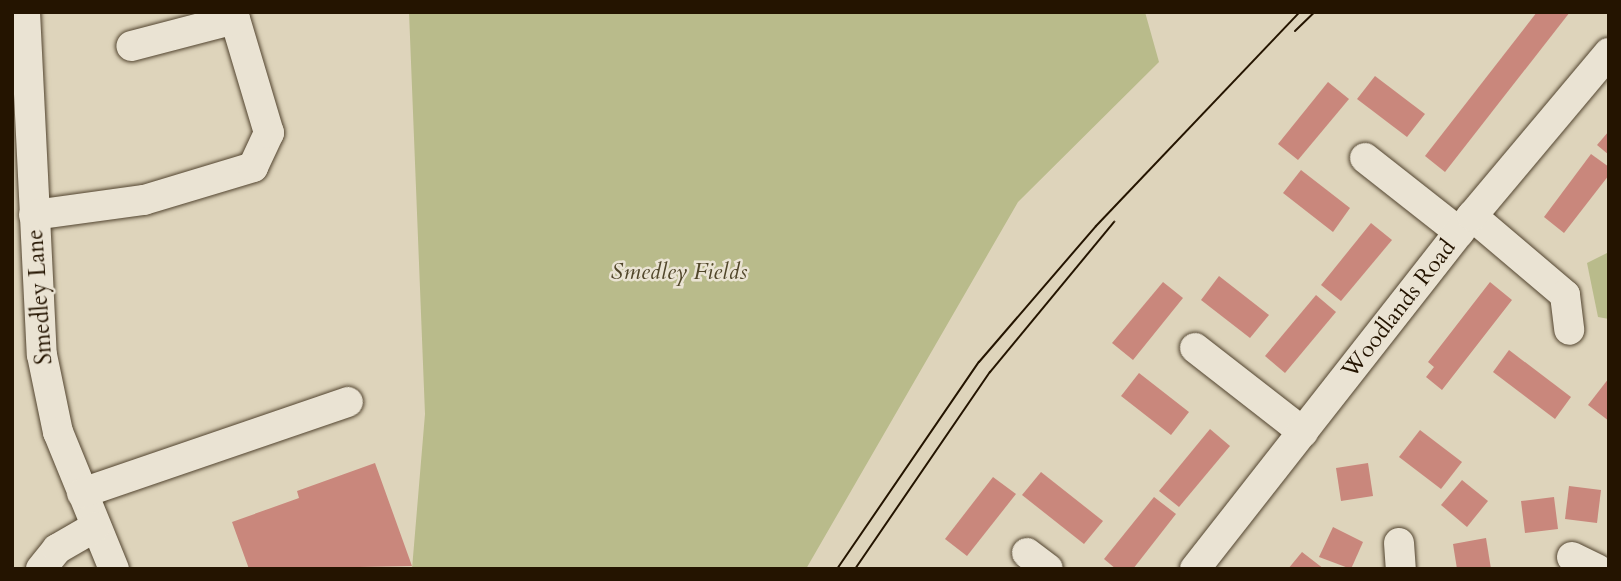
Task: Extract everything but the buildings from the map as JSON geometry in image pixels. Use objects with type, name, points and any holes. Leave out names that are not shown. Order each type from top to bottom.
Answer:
[{"type":"street","name":"Smedley Lane","points":[[25,12],[34,215],[48,393],[82,493],[114,569]]},
{"type":"street","points":[[34,215],[144,200],[253,167],[268,133],[235,19],[131,46]]},
{"type":"street","name":"Woodlands Road","points":[[1195,569],[1466,224],[1609,53]]},
{"type":"street","points":[[1365,158],[1466,224],[1565,295],[1569,330]]},
{"type":"street","points":[[1195,348],[1303,432]]},
{"type":"street","points":[[82,493],[348,402]]},
{"type":"street","points":[[41,569],[57,550],[95,527]]},
{"type":"street","points":[[1589,565],[1609,563]]},
{"type":"green space","name":"Smedley Fields","points":[[409,12],[1145,12],[1159,62],[1018,202],[806,569],[412,569],[425,414]]},
{"type":"green space","points":[[1609,252],[1609,319],[1598,317],[1587,263]]},
{"type":"tram line","points":[[837,569],[979,362],[1096,226],[1300,12]]},
{"type":"tram line","points":[[1295,31],[1315,12]]},
{"type":"tram line","points":[[855,569],[990,372],[1114,222]]}]
